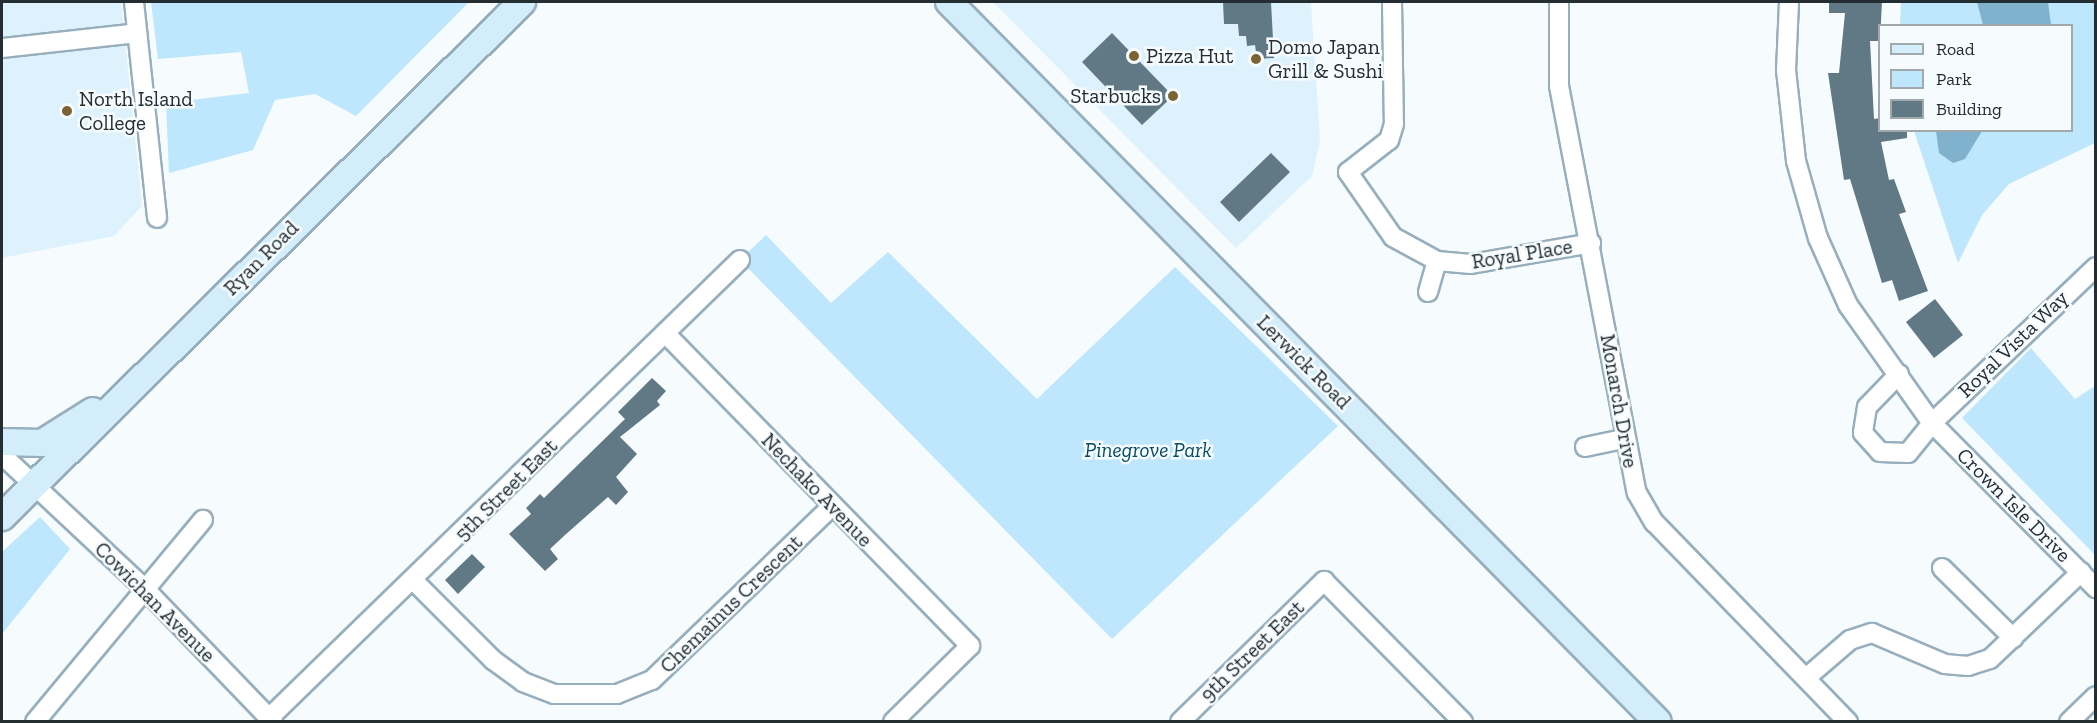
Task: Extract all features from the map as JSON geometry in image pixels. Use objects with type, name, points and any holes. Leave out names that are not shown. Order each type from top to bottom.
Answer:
[{"type":"main road","name":"Ryan Road","points":[[2,516],[522,2]]},
{"type":"main road","name":"Lerwick Road","points":[[949,2],[1658,722]]},
{"type":"main road","points":[[2,442],[42,443],[131,387]]},
{"type":"street","points":[[134,2],[157,218]]},
{"type":"street","name":"Royal Place","points":[[1392,2],[1394,124],[1384,146],[1348,172],[1393,237],[1437,261],[1471,264],[1591,243]]},
{"type":"street","name":"Monarch Drive","points":[[1559,2],[1559,86],[1591,243],[1624,439],[1637,493],[1653,522],[1848,722]]},
{"type":"street","name":"Crown Isle Drive","points":[[1789,2],[1786,70],[1796,161],[1818,238],[1848,305],[1932,423],[2096,588]]},
{"type":"street","points":[[2,48],[137,33]]},
{"type":"street","name":"5th Street East","points":[[271,720],[741,260]]},
{"type":"street","points":[[1428,292],[1437,261]]},
{"type":"street","name":"Royal Vista Way","points":[[1932,423],[2096,267]]},
{"type":"street","name":"Nechako Avenue","points":[[665,333],[970,646],[893,722]]},
{"type":"street","points":[[1899,374],[1867,407],[1863,433],[1880,452],[1908,453],[1932,423]]},
{"type":"street","points":[[1585,447],[1624,439]]},
{"type":"street","name":"Cowichan Avenue","points":[[2,455],[144,588],[271,720]]},
{"type":"street","name":"Chemainus Crescent","points":[[414,581],[493,660],[523,682],[554,694],[617,694],[652,680],[832,506]]},
{"type":"street","points":[[35,722],[144,588],[203,520]]},
{"type":"street","points":[[1942,568],[2013,638]]},
{"type":"street","points":[[1806,678],[1850,640],[1872,633],[1945,664],[1968,666],[1990,659],[2081,572]]},
{"type":"street","name":"9th Street East","points":[[1180,722],[1324,581],[1463,722]]},
{"type":"street","points":[[2069,722],[2096,696]]},
{"type":"shaded area","name":"North Island College","points":[[2,2],[121,2],[142,206],[114,236],[2,258]]},
{"type":"shaded area","points":[[993,2],[1311,2],[1320,141],[1312,176],[1236,248]]},
{"type":"shaded area","points":[[1977,2],[2048,2],[2051,24],[1983,24]]},
{"type":"shaded area","points":[[1936,132],[1981,132],[1965,159],[1953,163],[1939,153]]},
{"type":"green space","points":[[151,2],[469,2],[356,116],[315,94],[275,100],[253,150],[169,173],[166,103],[249,93],[241,52],[158,59]]},
{"type":"green space","points":[[1901,2],[2095,2],[2095,143],[2009,184],[1982,215],[1958,263],[1914,132],[2073,132],[2073,24],[1900,24]]},
{"type":"green space","name":"Pinegrove Park","points":[[766,235],[831,303],[888,252],[1037,399],[1175,267],[1338,426],[1112,639],[740,260]]},
{"type":"green space","points":[[2031,348],[2075,399],[2095,386],[2095,555],[1962,418]]},
{"type":"green space","points":[[40,517],[70,549],[2,634],[2,552]]},
{"type":"building","points":[[1223,2],[1271,2],[1274,58],[1257,59],[1255,45],[1247,46],[1246,36],[1239,36],[1238,24],[1224,24]]},
{"type":"building","points":[[1829,2],[1882,2],[1878,41],[1870,41],[1874,119],[1878,118],[1878,132],[1907,132],[1907,138],[1881,142],[1889,180],[1894,179],[1906,212],[1899,214],[1928,291],[1899,301],[1892,280],[1882,283],[1850,179],[1844,180],[1828,73],[1839,73],[1845,13],[1829,13]]},
{"type":"building","points":[[1112,33],[1173,96],[1142,125],[1082,62]]},
{"type":"building","points":[[1271,153],[1290,172],[1239,222],[1220,202]]},
{"type":"building","points":[[1935,299],[1963,335],[1934,358],[1906,322]]},
{"type":"building","points":[[652,378],[666,391],[657,401],[660,405],[620,437],[637,454],[616,477],[628,492],[616,505],[608,497],[550,549],[558,559],[545,571],[509,534],[531,514],[526,508],[540,494],[544,498],[625,419],[618,412]]},
{"type":"building","points":[[472,554],[485,567],[458,594],[445,580]]},
{"type":"place","name":"Pizza Hut","points":[[1134,56]]},
{"type":"place","name":"Domo Japan Grill & Sushi","points":[[1256,59]]},
{"type":"place","name":"Starbucks","points":[[1173,96]]},
{"type":"place","name":"North Island College","points":[[67,111]]}]
